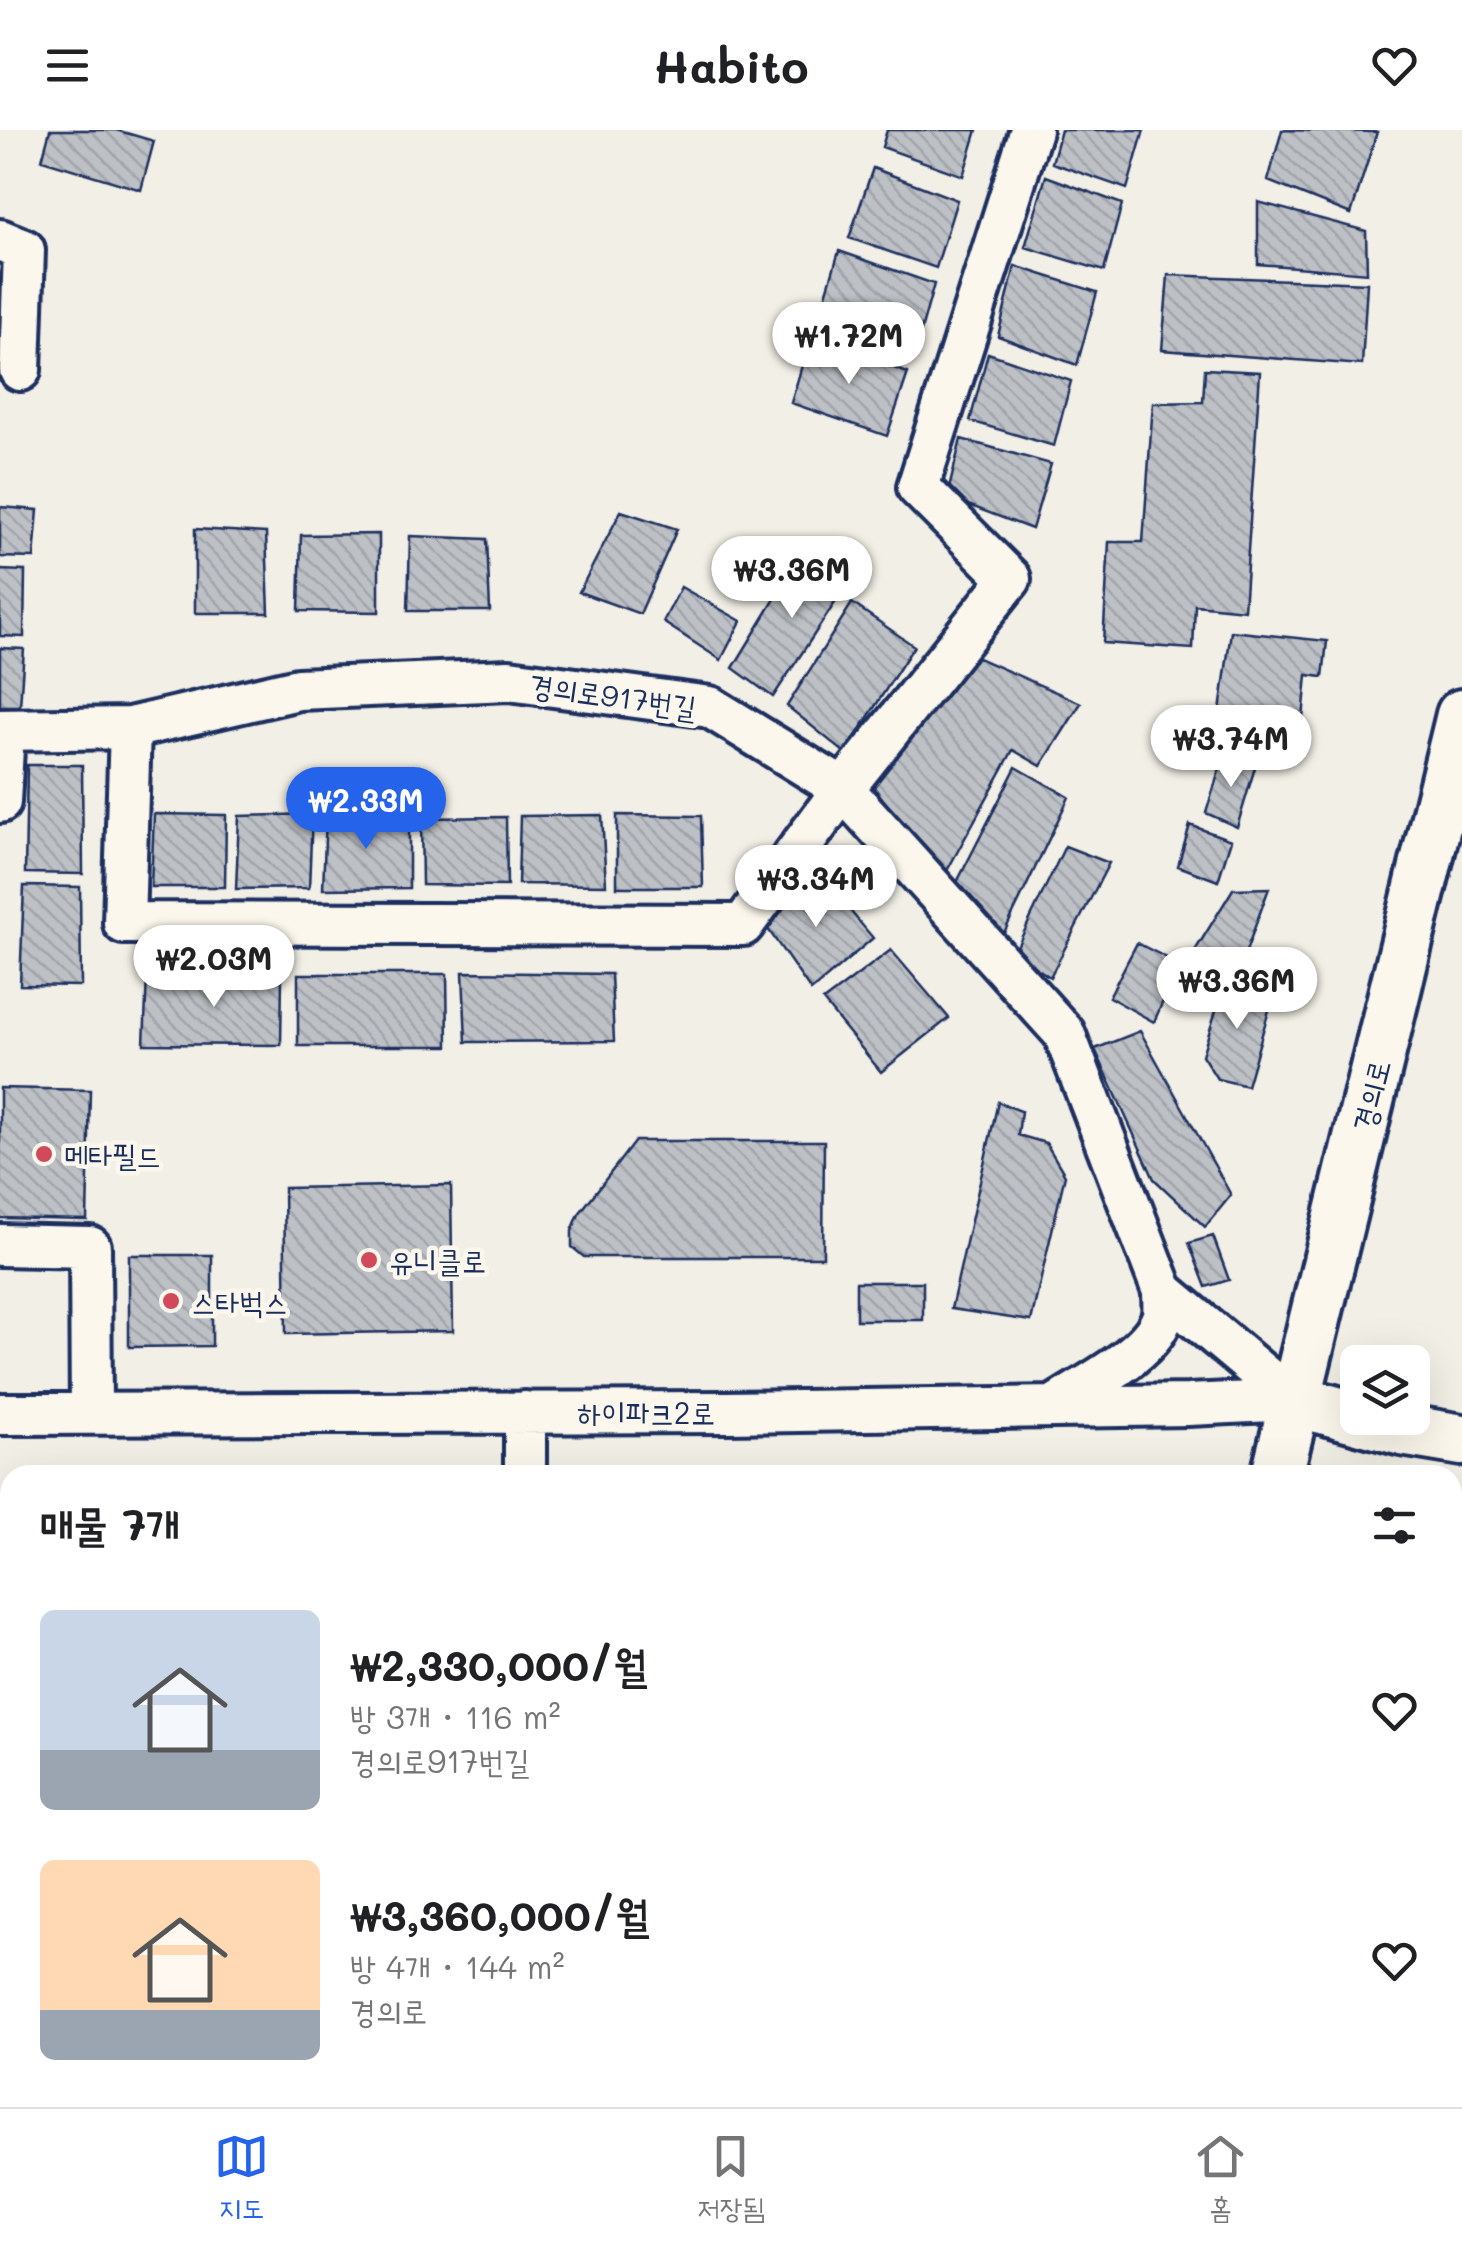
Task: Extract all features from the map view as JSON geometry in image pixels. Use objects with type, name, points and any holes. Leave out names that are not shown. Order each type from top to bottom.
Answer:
[{"type":"main road","name":"경의로","points":[[1278,1465],[1462,715]]},
{"type":"main road","points":[[1293,1400],[1402,1430],[1462,1440]]},
{"type":"street","points":[[130,728],[124,922],[743,925],[843,790],[1010,579],[918,487],[1031,130]]},
{"type":"street","points":[[0,240],[24,250],[20,370]]},
{"type":"street","name":"경의로917번길","points":[[2,730],[130,728],[298,689],[510,680],[710,707],[843,790],[1064,1033],[1163,1291]]},
{"type":"street","points":[[0,802],[2,730]]},
{"type":"street","points":[[0,1246],[90,1247],[91,1413]]},
{"type":"street","points":[[1163,1291],[1293,1400]]},
{"type":"street","points":[[1054,1406],[1134,1354],[1163,1315],[1163,1291]]},
{"type":"street","name":"하이파크2로","points":[[0,1414],[1188,1406],[1293,1400]]},
{"type":"street","points":[[525,1465],[526,1412]]},
{"type":"building","points":[[50,130],[116,130],[154,141],[141,190],[42,160]]},
{"type":"building","points":[[887,130],[977,130],[963,176],[882,147]]},
{"type":"building","points":[[1061,130],[1144,130],[1127,189],[1052,163]]},
{"type":"building","points":[[1282,130],[1377,132],[1351,214],[1268,181]]},
{"type":"building","points":[[873,168],[957,200],[936,268],[849,238]]},
{"type":"building","points":[[1046,176],[1122,204],[1104,271],[1025,247]]},
{"type":"building","points":[[1258,202],[1366,231],[1367,273],[1258,264]]},
{"type":"building","points":[[839,251],[934,284],[914,356],[818,322]]},
{"type":"building","points":[[1015,266],[1097,292],[1077,365],[998,336]]},
{"type":"building","points":[[1168,275],[1367,283],[1362,365],[1162,350]]},
{"type":"building","points":[[810,338],[908,373],[887,436],[791,403]]},
{"type":"building","points":[[988,353],[1071,381],[1054,446],[970,421]]},
{"type":"building","points":[[1205,369],[1260,372],[1244,610],[1195,605],[1193,649],[1103,643],[1109,542],[1143,542],[1153,403],[1203,402]]},
{"type":"building","points":[[961,439],[1051,464],[1032,529],[947,497]]},
{"type":"building","points":[[0,507],[38,510],[34,558],[0,557]]},
{"type":"building","points":[[621,511],[677,529],[640,614],[579,592]]},
{"type":"building","points":[[195,529],[266,533],[269,613],[195,613]]},
{"type":"building","points":[[379,534],[379,612],[299,611],[301,535]]},
{"type":"building","points":[[410,536],[487,539],[490,611],[408,611]]},
{"type":"building","points":[[807,546],[852,577],[773,697],[733,668]]},
{"type":"building","points":[[0,570],[25,571],[24,637],[0,636]]},
{"type":"building","points":[[681,587],[741,621],[721,660],[663,622]]},
{"type":"building","points":[[852,603],[914,646],[845,753],[787,706]]},
{"type":"building","points":[[1231,631],[1327,641],[1323,677],[1307,675],[1300,752],[1216,740]]},
{"type":"building","points":[[0,648],[24,649],[20,706],[0,706]]},
{"type":"building","points":[[969,654],[1081,703],[1041,766],[1013,750],[942,880],[874,787]]},
{"type":"building","points":[[1224,755],[1256,764],[1237,827],[1206,813]]},
{"type":"building","points":[[27,765],[82,765],[83,874],[25,873]]},
{"type":"building","points":[[1016,767],[1069,797],[1002,937],[952,892]]},
{"type":"building","points":[[154,814],[226,815],[225,887],[151,887]]},
{"type":"building","points":[[312,814],[309,888],[236,889],[239,816]]},
{"type":"building","points":[[326,814],[409,817],[409,888],[323,889]]},
{"type":"building","points":[[602,815],[606,885],[518,884],[520,816]]},
{"type":"building","points":[[617,815],[701,816],[703,887],[617,887]]},
{"type":"building","points":[[506,817],[507,886],[422,885],[421,818]]},
{"type":"building","points":[[1190,825],[1231,840],[1218,881],[1178,866]]},
{"type":"building","points":[[1065,846],[1109,863],[1050,977],[1014,953]]},
{"type":"building","points":[[816,870],[873,938],[811,991],[761,919]]},
{"type":"building","points":[[24,886],[80,887],[81,986],[20,985]]},
{"type":"building","points":[[1269,888],[1240,968],[1193,954],[1233,889]]},
{"type":"building","points":[[1137,943],[1179,964],[1154,1022],[1109,997]]},
{"type":"building","points":[[891,950],[949,1018],[881,1072],[823,1001]]},
{"type":"building","points":[[463,972],[611,974],[614,1041],[466,1042]]},
{"type":"building","points":[[298,974],[447,974],[448,1046],[298,1046]]},
{"type":"building","points":[[147,976],[282,976],[281,1045],[144,1044]]},
{"type":"building","points":[[1226,979],[1274,993],[1247,1086],[1217,1079],[1202,1055]]},
{"type":"building","points":[[1140,1031],[1231,1195],[1205,1227],[1154,1179],[1095,1049]]},
{"type":"building","name":"메타필드","points":[[0,1088],[90,1090],[87,1220],[0,1218]]},
{"type":"building","points":[[998,1102],[1021,1111],[1018,1135],[1046,1143],[1065,1175],[1031,1321],[951,1309]]},
{"type":"building","points":[[635,1141],[824,1141],[823,1257],[584,1257],[572,1247],[572,1231],[579,1214]]},
{"type":"building","name":"유니클로","points":[[451,1185],[453,1331],[286,1334],[284,1188]]},
{"type":"building","points":[[1213,1236],[1229,1280],[1206,1287],[1189,1243]]},
{"type":"building","name":"스타벅스","points":[[129,1255],[212,1255],[212,1346],[129,1347]]},
{"type":"building","points":[[856,1282],[923,1282],[923,1320],[856,1320]]},
{"type":"place","name":"메타필드","points":[[44,1154]]},
{"type":"place","name":"유니클로","points":[[369,1260]]},
{"type":"place","name":"스타벅스","points":[[171,1301]]}]
